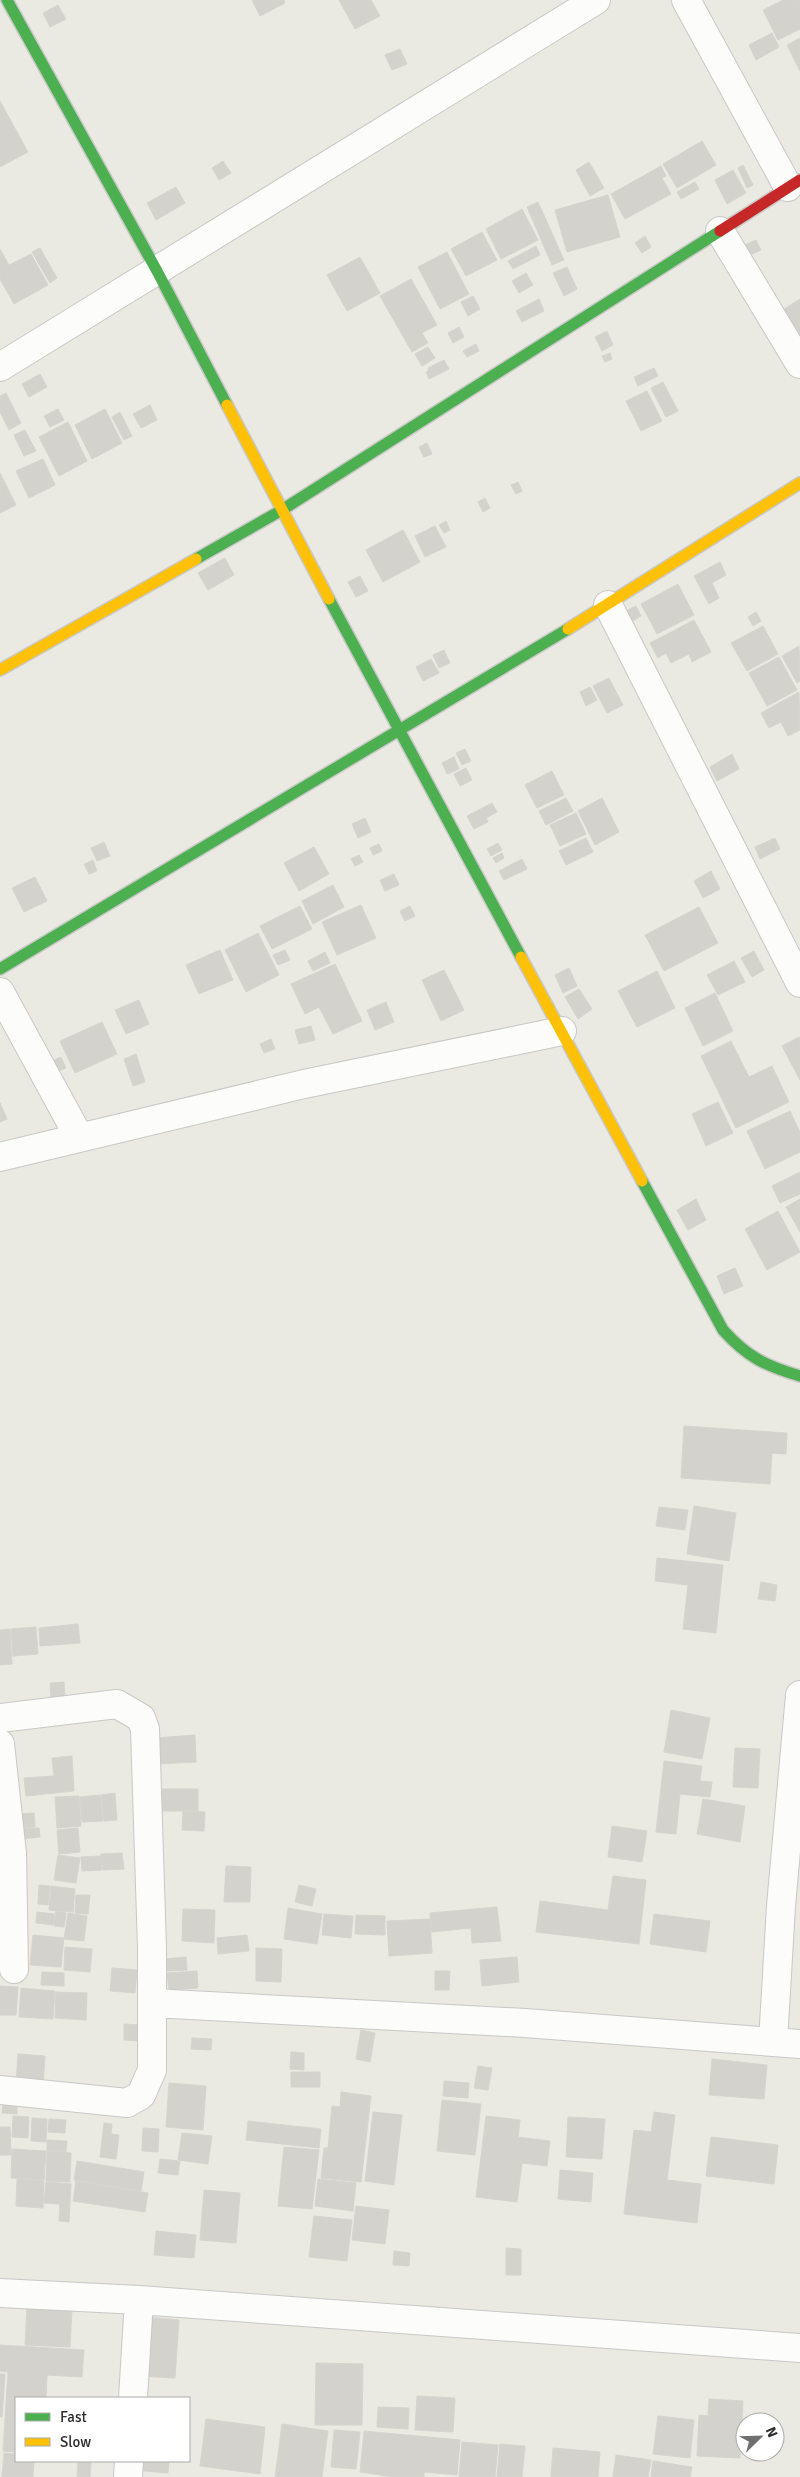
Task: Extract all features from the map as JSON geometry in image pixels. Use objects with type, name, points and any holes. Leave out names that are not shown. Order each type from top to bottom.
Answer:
[{"type":"street","points":[[7,0],[157,271],[399,732],[562,1030],[722,1330],[738,1348],[763,1366],[800,1376]]},
{"type":"street","points":[[0,366],[596,0]]},
{"type":"street","points":[[0,670],[282,510],[794,183],[686,0]]},
{"type":"street","points":[[720,231],[800,364]]},
{"type":"street","points":[[0,969],[608,606],[800,483]]},
{"type":"street","points":[[608,606],[800,983]]},
{"type":"street","points":[[0,992],[78,1137]]},
{"type":"street","points":[[0,1157],[304,1084],[562,1030]]},
{"type":"street","points":[[773,2042],[781,1906],[800,1695]]},
{"type":"street","points":[[0,1718],[117,1704],[141,1718],[145,1729],[152,2003],[152,2070],[141,2094],[128,2103],[0,2090]]},
{"type":"street","points":[[0,1744],[12,1853],[14,1969]]},
{"type":"street","points":[[152,2003],[525,2023],[800,2044]]},
{"type":"street","points":[[0,2293],[139,2300],[800,2348]]},
{"type":"street","points":[[133,2397],[139,2300]]},
{"type":"street","points":[[128,2477],[129,2462]]},
{"type":"building","points":[[252,0],[284,0],[285,3],[260,16]]},
{"type":"building","points":[[339,0],[371,0],[380,16],[355,29]]},
{"type":"building","points":[[783,0],[800,0],[800,29],[778,40],[763,10]]},
{"type":"building","points":[[58,5],[66,19],[50,27],[43,13]]},
{"type":"building","points":[[772,33],[779,47],[756,60],[749,45]]},
{"type":"building","points":[[800,38],[800,71],[787,45]]},
{"type":"building","points":[[400,49],[407,64],[392,70],[385,55]]},
{"type":"building","points":[[0,101],[28,152],[0,167]]},
{"type":"building","points":[[702,141],[716,165],[677,188],[663,164]]},
{"type":"building","points":[[223,161],[231,173],[219,180],[212,168]]},
{"type":"building","points":[[589,162],[604,188],[590,196],[576,170]]},
{"type":"building","points":[[743,165],[753,185],[747,188],[738,168]]},
{"type":"building","points":[[661,166],[666,176],[662,178],[671,194],[625,219],[611,194]]},
{"type":"building","points":[[733,170],[746,193],[727,204],[715,180]]},
{"type":"building","points":[[695,182],[699,189],[681,199],[677,192]]},
{"type":"building","points":[[176,187],[185,203],[156,220],[147,203]]},
{"type":"building","points":[[608,195],[620,237],[567,252],[555,210]]},
{"type":"building","points":[[538,202],[564,260],[552,265],[527,207]]},
{"type":"building","points":[[522,209],[538,240],[501,259],[486,229]]},
{"type":"building","points":[[482,232],[497,260],[466,276],[451,249]]},
{"type":"building","points":[[645,236],[651,247],[642,253],[635,243]]},
{"type":"building","points":[[756,240],[761,250],[750,255],[745,245]]},
{"type":"building","points":[[536,246],[540,255],[513,269],[508,261]]},
{"type":"building","points":[[40,248],[57,278],[50,283],[32,252]]},
{"type":"building","points":[[0,249],[9,265],[31,254],[48,285],[14,304],[0,279]]},
{"type":"building","points":[[447,252],[469,294],[440,309],[418,267]]},
{"type":"building","points":[[360,257],[380,293],[347,311],[327,275]]},
{"type":"building","points":[[567,267],[577,289],[564,296],[553,273]]},
{"type":"building","points":[[526,273],[533,285],[519,293],[512,281]]},
{"type":"building","points":[[411,279],[437,325],[422,333],[428,343],[412,352],[380,296]]},
{"type":"building","points":[[473,296],[480,309],[468,316],[461,302]]},
{"type":"building","points":[[539,299],[544,311],[522,322],[516,311]]},
{"type":"building","points":[[800,299],[800,335],[797,337],[781,311]]},
{"type":"building","points":[[459,327],[464,337],[453,343],[448,333]]},
{"type":"building","points":[[607,331],[613,345],[602,351],[595,337]]},
{"type":"building","points":[[476,344],[479,351],[467,357],[463,351]]},
{"type":"building","points":[[428,347],[435,358],[422,366],[415,354]]},
{"type":"building","points":[[610,353],[612,359],[605,362],[602,356]]},
{"type":"building","points":[[444,360],[449,369],[429,379],[426,372],[429,370],[428,368]]},
{"type":"building","points":[[654,368],[658,376],[638,386],[634,377]]},
{"type":"building","points":[[40,374],[47,387],[29,397],[22,384]]},
{"type":"building","points":[[663,382],[678,411],[666,417],[651,388]]},
{"type":"building","points":[[647,391],[662,421],[641,431],[626,401]]},
{"type":"building","points":[[6,393],[21,423],[9,430],[0,412],[0,396]]},
{"type":"building","points":[[150,405],[157,420],[141,428],[133,414]]},
{"type":"building","points":[[58,409],[64,420],[50,427],[44,416]]},
{"type":"building","points":[[105,409],[122,443],[92,459],[75,425]]},
{"type":"building","points":[[120,412],[132,436],[124,440],[112,417]]},
{"type":"building","points":[[68,422],[87,461],[59,476],[39,437]]},
{"type":"building","points":[[25,430],[36,451],[24,456],[14,435]]},
{"type":"building","points":[[427,443],[432,454],[424,457],[419,447]]},
{"type":"building","points":[[43,459],[55,485],[29,498],[16,471]]},
{"type":"building","points":[[0,473],[16,505],[0,513]]},
{"type":"building","points":[[518,482],[522,491],[516,494],[511,485]]},
{"type":"building","points":[[485,498],[490,508],[483,512],[478,502]]},
{"type":"building","points":[[446,521],[450,530],[444,533],[439,525]]},
{"type":"building","points":[[435,526],[446,547],[425,557],[415,536]]},
{"type":"building","points":[[403,530],[420,562],[383,582],[366,550]]},
{"type":"building","points":[[225,558],[234,575],[208,590],[198,573]]},
{"type":"building","points":[[720,562],[726,575],[712,583],[719,598],[709,604],[694,576]]},
{"type":"building","points":[[360,576],[368,591],[356,597],[348,582]]},
{"type":"building","points":[[678,584],[694,615],[657,634],[641,604]]},
{"type":"building","points":[[636,606],[641,616],[629,623],[624,612]]},
{"type":"building","points":[[756,612],[761,621],[753,626],[748,617]]},
{"type":"building","points":[[694,620],[711,652],[692,662],[689,654],[671,663],[666,653],[658,658],[650,643]]},
{"type":"building","points":[[763,626],[778,654],[747,671],[731,643]]},
{"type":"building","points":[[799,646],[800,681],[797,683],[782,656]]},
{"type":"building","points":[[444,650],[450,663],[439,668],[433,655]]},
{"type":"building","points":[[779,657],[797,690],[767,706],[749,673]]},
{"type":"building","points":[[431,659],[439,673],[423,681],[416,667]]},
{"type":"building","points":[[609,678],[623,705],[607,713],[593,686]]},
{"type":"building","points":[[590,687],[597,700],[586,706],[580,692]]},
{"type":"building","points":[[799,692],[800,730],[788,736],[781,722],[769,728],[761,713]]},
{"type":"building","points":[[465,749],[471,761],[462,765],[456,753]]},
{"type":"building","points":[[732,754],[739,769],[717,781],[710,767]]},
{"type":"building","points":[[454,757],[459,769],[447,774],[442,763]]},
{"type":"building","points":[[466,768],[472,780],[460,786],[454,774]]},
{"type":"building","points":[[552,771],[564,795],[537,808],[525,785]]},
{"type":"building","points":[[566,798],[573,811],[546,825],[539,811]]},
{"type":"building","points":[[602,798],[619,832],[595,845],[578,811]]},
{"type":"building","points":[[492,803],[497,812],[486,818],[488,822],[474,829],[467,816]]},
{"type":"building","points":[[576,813],[586,834],[560,846],[550,825]]},
{"type":"building","points":[[365,818],[371,832],[358,838],[352,824]]},
{"type":"building","points":[[586,838],[593,852],[566,865],[559,851]]},
{"type":"building","points":[[775,838],[780,849],[760,859],[755,847]]},
{"type":"building","points":[[104,842],[110,856],[97,861],[91,848]]},
{"type":"building","points":[[498,843],[502,850],[491,856],[487,849]]},
{"type":"building","points":[[379,844],[382,851],[373,855],[370,848]]},
{"type":"building","points":[[314,847],[329,874],[299,891],[284,863]]},
{"type":"building","points":[[502,853],[504,858],[496,863],[493,858]]},
{"type":"building","points":[[359,855],[363,862],[355,866],[351,859]]},
{"type":"building","points":[[522,859],[527,869],[504,880],[499,871]]},
{"type":"building","points":[[93,860],[97,871],[89,874],[84,864]]},
{"type":"building","points":[[711,871],[720,889],[703,898],[694,881]]},
{"type":"building","points":[[394,874],[399,885],[385,891],[380,880]]},
{"type":"building","points":[[35,877],[47,901],[24,912],[12,888]]},
{"type":"building","points":[[333,885],[344,907],[313,924],[302,901]]},
{"type":"building","points":[[361,905],[376,938],[337,955],[322,922]]},
{"type":"building","points":[[300,906],[312,929],[272,949],[260,926]]},
{"type":"building","points":[[410,906],[415,916],[405,921],[400,911]]},
{"type":"building","points":[[699,907],[718,943],[664,971],[645,935]]},
{"type":"building","points":[[258,933],[279,975],[246,992],[225,950]]},
{"type":"building","points":[[220,950],[233,980],[199,994],[186,965]]},
{"type":"building","points":[[285,950],[290,960],[278,965],[273,955]]},
{"type":"building","points":[[754,951],[764,970],[752,977],[741,958]]},
{"type":"building","points":[[325,952],[330,963],[313,971],[308,961]]},
{"type":"building","points":[[734,961],[745,982],[718,995],[707,975]]},
{"type":"building","points":[[335,964],[362,1021],[333,1034],[319,1007],[305,1014],[291,984]]},
{"type":"building","points":[[569,968],[577,986],[563,993],[555,975]]},
{"type":"building","points":[[444,970],[464,1010],[441,1021],[422,980]]},
{"type":"building","points":[[657,971],[675,1008],[637,1027],[618,991]]},
{"type":"building","points":[[579,989],[592,1009],[578,1019],[565,997]]},
{"type":"building","points":[[715,993],[733,1031],[703,1046],[685,1008]]},
{"type":"building","points":[[139,1000],[149,1024],[126,1034],[115,1010]]},
{"type":"building","points":[[386,1002],[394,1022],[375,1030],[367,1010]]},
{"type":"building","points":[[102,1022],[117,1054],[75,1073],[60,1041]]},
{"type":"building","points":[[311,1026],[315,1040],[299,1044],[295,1030]]},
{"type":"building","points":[[800,1038],[800,1080],[782,1046]]},
{"type":"building","points":[[271,1039],[275,1049],[264,1053],[260,1044]]},
{"type":"building","points":[[731,1041],[749,1077],[772,1066],[789,1102],[736,1128],[701,1056]]},
{"type":"building","points":[[136,1054],[145,1082],[133,1086],[124,1059]]},
{"type":"building","points":[[61,1057],[66,1068],[54,1073],[50,1062]]},
{"type":"building","points":[[718,1102],[733,1133],[706,1146],[692,1114]]},
{"type":"building","points":[[0,1103],[7,1119],[0,1122]]},
{"type":"building","points":[[790,1111],[800,1132],[800,1152],[765,1169],[747,1131]]},
{"type":"building","points":[[800,1172],[800,1194],[780,1203],[772,1186]]},
{"type":"building","points":[[696,1199],[706,1220],[688,1230],[677,1210]]},
{"type":"building","points":[[800,1199],[800,1232],[786,1207]]},
{"type":"building","points":[[778,1211],[800,1252],[767,1270],[745,1229]]},
{"type":"building","points":[[735,1268],[743,1286],[724,1294],[717,1276]]},
{"type":"building","points":[[684,1426],[787,1433],[786,1454],[772,1453],[770,1484],[681,1478]]},
{"type":"building","points":[[694,1506],[736,1513],[729,1561],[687,1554]]},
{"type":"building","points":[[659,1507],[688,1510],[685,1530],[656,1526]]},
{"type":"building","points":[[657,1558],[723,1565],[716,1633],[683,1629],[688,1585],[655,1581]]},
{"type":"building","points":[[761,1582],[777,1585],[775,1601],[758,1599]]},
{"type":"building","points":[[78,1624],[80,1643],[40,1646],[39,1628]]},
{"type":"building","points":[[36,1627],[38,1654],[13,1656],[11,1629]]},
{"type":"building","points":[[10,1629],[12,1664],[0,1665],[0,1630]]},
{"type":"building","points":[[64,1682],[65,1700],[51,1701],[50,1683]]},
{"type":"building","points":[[671,1710],[710,1718],[702,1759],[664,1752]]},
{"type":"building","points":[[195,1735],[196,1762],[156,1764],[154,1738]]},
{"type":"building","points":[[735,1748],[760,1749],[758,1788],[733,1787]]},
{"type":"building","points":[[72,1756],[74,1791],[26,1796],[24,1778],[54,1776],[52,1758]]},
{"type":"building","points":[[664,1761],[702,1766],[700,1781],[712,1782],[710,1797],[680,1794],[676,1834],[656,1832]]},
{"type":"building","points":[[161,1789],[198,1789],[198,1811],[162,1811]]},
{"type":"building","points":[[115,1793],[117,1820],[104,1821],[101,1795]]},
{"type":"building","points":[[100,1795],[103,1821],[82,1822],[80,1797]]},
{"type":"building","points":[[79,1796],[81,1826],[57,1828],[55,1797]]},
{"type":"building","points":[[703,1799],[745,1806],[740,1842],[697,1834]]},
{"type":"building","points":[[183,1811],[205,1812],[204,1831],[182,1830]]},
{"type":"building","points":[[34,1813],[35,1827],[21,1828],[20,1814]]},
{"type":"building","points":[[612,1826],[647,1831],[642,1862],[608,1857]]},
{"type":"building","points":[[39,1828],[40,1837],[21,1839],[21,1829]]},
{"type":"building","points":[[78,1828],[80,1852],[59,1854],[57,1830]]},
{"type":"building","points":[[122,1853],[124,1869],[103,1870],[101,1854]]},
{"type":"building","points":[[58,1855],[80,1858],[76,1883],[54,1880]]},
{"type":"building","points":[[101,1856],[102,1870],[82,1871],[81,1857]]},
{"type":"building","points":[[226,1866],[251,1867],[250,1902],[224,1902]]},
{"type":"building","points":[[613,1876],[646,1880],[639,1944],[536,1932],[540,1901],[608,1910]]},
{"type":"building","points":[[39,1885],[50,1886],[48,1905],[38,1904]]},
{"type":"building","points":[[299,1885],[316,1889],[312,1906],[295,1902]]},
{"type":"building","points":[[51,1886],[75,1889],[73,1912],[49,1910]]},
{"type":"building","points":[[76,1895],[90,1895],[88,1914],[75,1913]]},
{"type":"building","points":[[497,1907],[501,1941],[472,1943],[471,1928],[432,1932],[430,1913]]},
{"type":"building","points":[[288,1908],[322,1914],[317,1944],[284,1939]]},
{"type":"building","points":[[183,1909],[215,1910],[214,1943],[182,1941]]},
{"type":"building","points":[[56,1911],[66,1913],[64,1927],[54,1926]]},
{"type":"building","points":[[37,1912],[55,1914],[53,1925],[36,1923]]},
{"type":"building","points":[[68,1913],[87,1916],[84,1941],[64,1939]]},
{"type":"building","points":[[324,1914],[353,1916],[351,1938],[322,1935]]},
{"type":"building","points":[[654,1914],[710,1921],[706,1952],[650,1944]]},
{"type":"building","points":[[356,1915],[385,1916],[385,1935],[355,1934]]},
{"type":"building","points":[[430,1919],[432,1953],[389,1956],[387,1921]]},
{"type":"building","points":[[33,1935],[64,1938],[61,1967],[30,1965]]},
{"type":"building","points":[[247,1935],[249,1951],[218,1954],[217,1938]]},
{"type":"building","points":[[65,1947],[92,1949],[90,1972],[64,1970]]},
{"type":"building","points":[[256,1948],[282,1949],[281,1982],[256,1981]]},
{"type":"building","points":[[186,1957],[187,1970],[165,1971],[164,1959]]},
{"type":"building","points":[[517,1957],[519,1982],[482,1986],[480,1960]]},
{"type":"building","points":[[112,1968],[137,1970],[135,1993],[110,1991]]},
{"type":"building","points":[[197,1971],[198,1988],[169,1990],[167,1973]]},
{"type":"building","points":[[435,1971],[450,1971],[449,1990],[435,1990]]},
{"type":"building","points":[[42,1972],[64,1973],[64,1986],[41,1985]]},
{"type":"building","points":[[0,1986],[18,1987],[16,2015],[0,2015]]},
{"type":"building","points":[[21,1988],[55,1991],[53,2019],[19,2017]]},
{"type":"building","points":[[56,1992],[87,1993],[86,2020],[55,2018]]},
{"type":"building","points":[[124,2024],[139,2025],[139,2041],[124,2040]]},
{"type":"building","points":[[361,2030],[375,2033],[370,2062],[356,2059]]},
{"type":"building","points":[[192,2038],[212,2039],[211,2050],[191,2049]]},
{"type":"building","points":[[291,2052],[304,2053],[304,2070],[290,2069]]},
{"type":"building","points":[[18,2054],[45,2056],[43,2086],[16,2084]]},
{"type":"building","points":[[712,2059],[767,2065],[764,2099],[709,2095]]},
{"type":"building","points":[[478,2066],[492,2068],[488,2090],[474,2088]]},
{"type":"building","points":[[291,2072],[320,2072],[320,2087],[291,2087]]},
{"type":"building","points":[[444,2081],[469,2083],[468,2098],[443,2096]]},
{"type":"building","points":[[169,2083],[206,2086],[203,2130],[166,2127]]},
{"type":"building","points":[[341,2092],[371,2096],[361,2182],[321,2178],[324,2148],[328,2148],[332,2106],[340,2107]]},
{"type":"building","points":[[442,2100],[481,2104],[475,2155],[437,2151]]},
{"type":"building","points":[[3,2104],[17,2105],[17,2114],[2,2113]]},
{"type":"building","points":[[373,2112],[402,2115],[394,2185],[365,2181]]},
{"type":"building","points":[[654,2112],[675,2115],[667,2180],[701,2184],[697,2223],[624,2214],[634,2130],[651,2132]]},
{"type":"building","points":[[13,2116],[29,2117],[28,2138],[12,2137]]},
{"type":"building","points":[[486,2116],[520,2120],[518,2137],[550,2141],[547,2166],[522,2163],[517,2202],[476,2197]]},
{"type":"building","points":[[568,2117],[605,2119],[602,2159],[566,2157]]},
{"type":"building","points":[[32,2118],[47,2119],[46,2142],[31,2141]]},
{"type":"building","points":[[49,2119],[66,2120],[65,2133],[48,2132]]},
{"type":"building","points":[[248,2121],[321,2129],[319,2148],[246,2140]]},
{"type":"building","points":[[104,2123],[112,2124],[111,2134],[119,2135],[116,2159],[100,2157]]},
{"type":"building","points":[[0,2127],[10,2127],[11,2155],[0,2155]]},
{"type":"building","points":[[143,2128],[159,2129],[158,2152],[142,2151]]},
{"type":"building","points":[[182,2133],[212,2136],[208,2164],[178,2160]]},
{"type":"building","points":[[711,2137],[778,2145],[774,2184],[706,2176]]},
{"type":"building","points":[[47,2140],[67,2141],[66,2152],[47,2151]]},
{"type":"building","points":[[284,2147],[319,2150],[312,2209],[278,2206]]},
{"type":"building","points":[[12,2149],[46,2151],[44,2180],[11,2178]]},
{"type":"building","points":[[47,2151],[71,2153],[70,2182],[46,2181]]},
{"type":"building","points":[[160,2159],[180,2161],[178,2175],[158,2173]]},
{"type":"building","points":[[77,2161],[144,2172],[141,2191],[74,2180]]},
{"type":"building","points":[[560,2170],[593,2173],[591,2202],[558,2199]]},
{"type":"building","points":[[17,2179],[44,2181],[43,2208],[16,2206]]},
{"type":"building","points":[[318,2179],[356,2183],[353,2211],[315,2206]]},
{"type":"building","points":[[76,2181],[148,2193],[145,2212],[73,2201]]},
{"type":"building","points":[[46,2182],[71,2184],[69,2222],[59,2221],[60,2204],[44,2203]]},
{"type":"building","points":[[204,2190],[240,2193],[236,2243],[200,2240]]},
{"type":"building","points":[[356,2206],[389,2210],[385,2244],[352,2240]]},
{"type":"building","points":[[314,2216],[352,2220],[347,2261],[309,2257]]},
{"type":"building","points":[[156,2231],[196,2235],[194,2258],[154,2255]]},
{"type":"building","points":[[506,2248],[521,2249],[521,2275],[506,2275]]},
{"type":"building","points":[[394,2251],[410,2253],[409,2266],[393,2265]]},
{"type":"building","points":[[27,2306],[72,2309],[70,2347],[25,2345]]},
{"type":"building","points":[[144,2317],[179,2320],[175,2378],[140,2376]]},
{"type":"building","points":[[0,2345],[84,2350],[82,2377],[47,2375],[46,2397],[15,2397],[15,2452],[3,2451],[8,2372],[0,2371]]},
{"type":"building","points":[[316,2363],[363,2364],[362,2425],[315,2425]]},
{"type":"building","points":[[0,2374],[5,2374],[2,2417],[0,2417]]},
{"type":"building","points":[[417,2396],[455,2398],[453,2432],[415,2430]]},
{"type":"building","points":[[709,2399],[743,2401],[742,2412],[735,2412],[735,2458],[697,2456],[699,2415],[708,2416]]},
{"type":"building","points":[[378,2407],[409,2408],[408,2429],[377,2427]]},
{"type":"building","points":[[658,2416],[694,2420],[690,2458],[653,2454]]},
{"type":"building","points":[[206,2419],[265,2427],[260,2474],[200,2466]]},
{"type":"building","points":[[282,2424],[328,2431],[322,2477],[275,2477]]},
{"type":"building","points":[[334,2430],[360,2432],[356,2469],[331,2467]]},
{"type":"building","points":[[364,2431],[460,2440],[457,2475],[424,2472],[424,2477],[394,2477],[360,2472]]},
{"type":"building","points":[[462,2442],[498,2445],[495,2477],[459,2477]]},
{"type":"building","points":[[500,2444],[525,2446],[522,2477],[497,2477]]},
{"type":"building","points":[[553,2448],[600,2452],[598,2477],[551,2477]]},
{"type":"building","points":[[4,2453],[15,2454],[15,2462],[34,2462],[33,2477],[2,2477]]},
{"type":"building","points":[[616,2455],[651,2460],[648,2477],[613,2477]]},
{"type":"building","points":[[653,2461],[692,2467],[690,2477],[651,2477]]},
{"type":"building","points":[[78,2462],[91,2462],[90,2477],[77,2477]]},
{"type":"building","points":[[134,2462],[169,2462],[168,2473],[133,2470]]},
{"type":"traffic: fast","points":[[7,0],[157,271],[227,405]]},
{"type":"traffic: fast","points":[[196,559],[282,510],[720,231]]},
{"type":"traffic: fast","points":[[329,599],[521,957]]},
{"type":"traffic: fast","points":[[0,969],[568,629]]},
{"type":"traffic: fast","points":[[642,1181],[723,1330],[749,1354],[767,1364],[800,1376]]},
{"type":"traffic: slow","points":[[227,405],[329,599]]},
{"type":"traffic: slow","points":[[568,629],[800,483]]},
{"type":"traffic: slow","points":[[0,670],[196,559]]},
{"type":"traffic: slow","points":[[521,957],[642,1181]]},
{"type":"traffic: jam","points":[[720,231],[800,180]]}]
